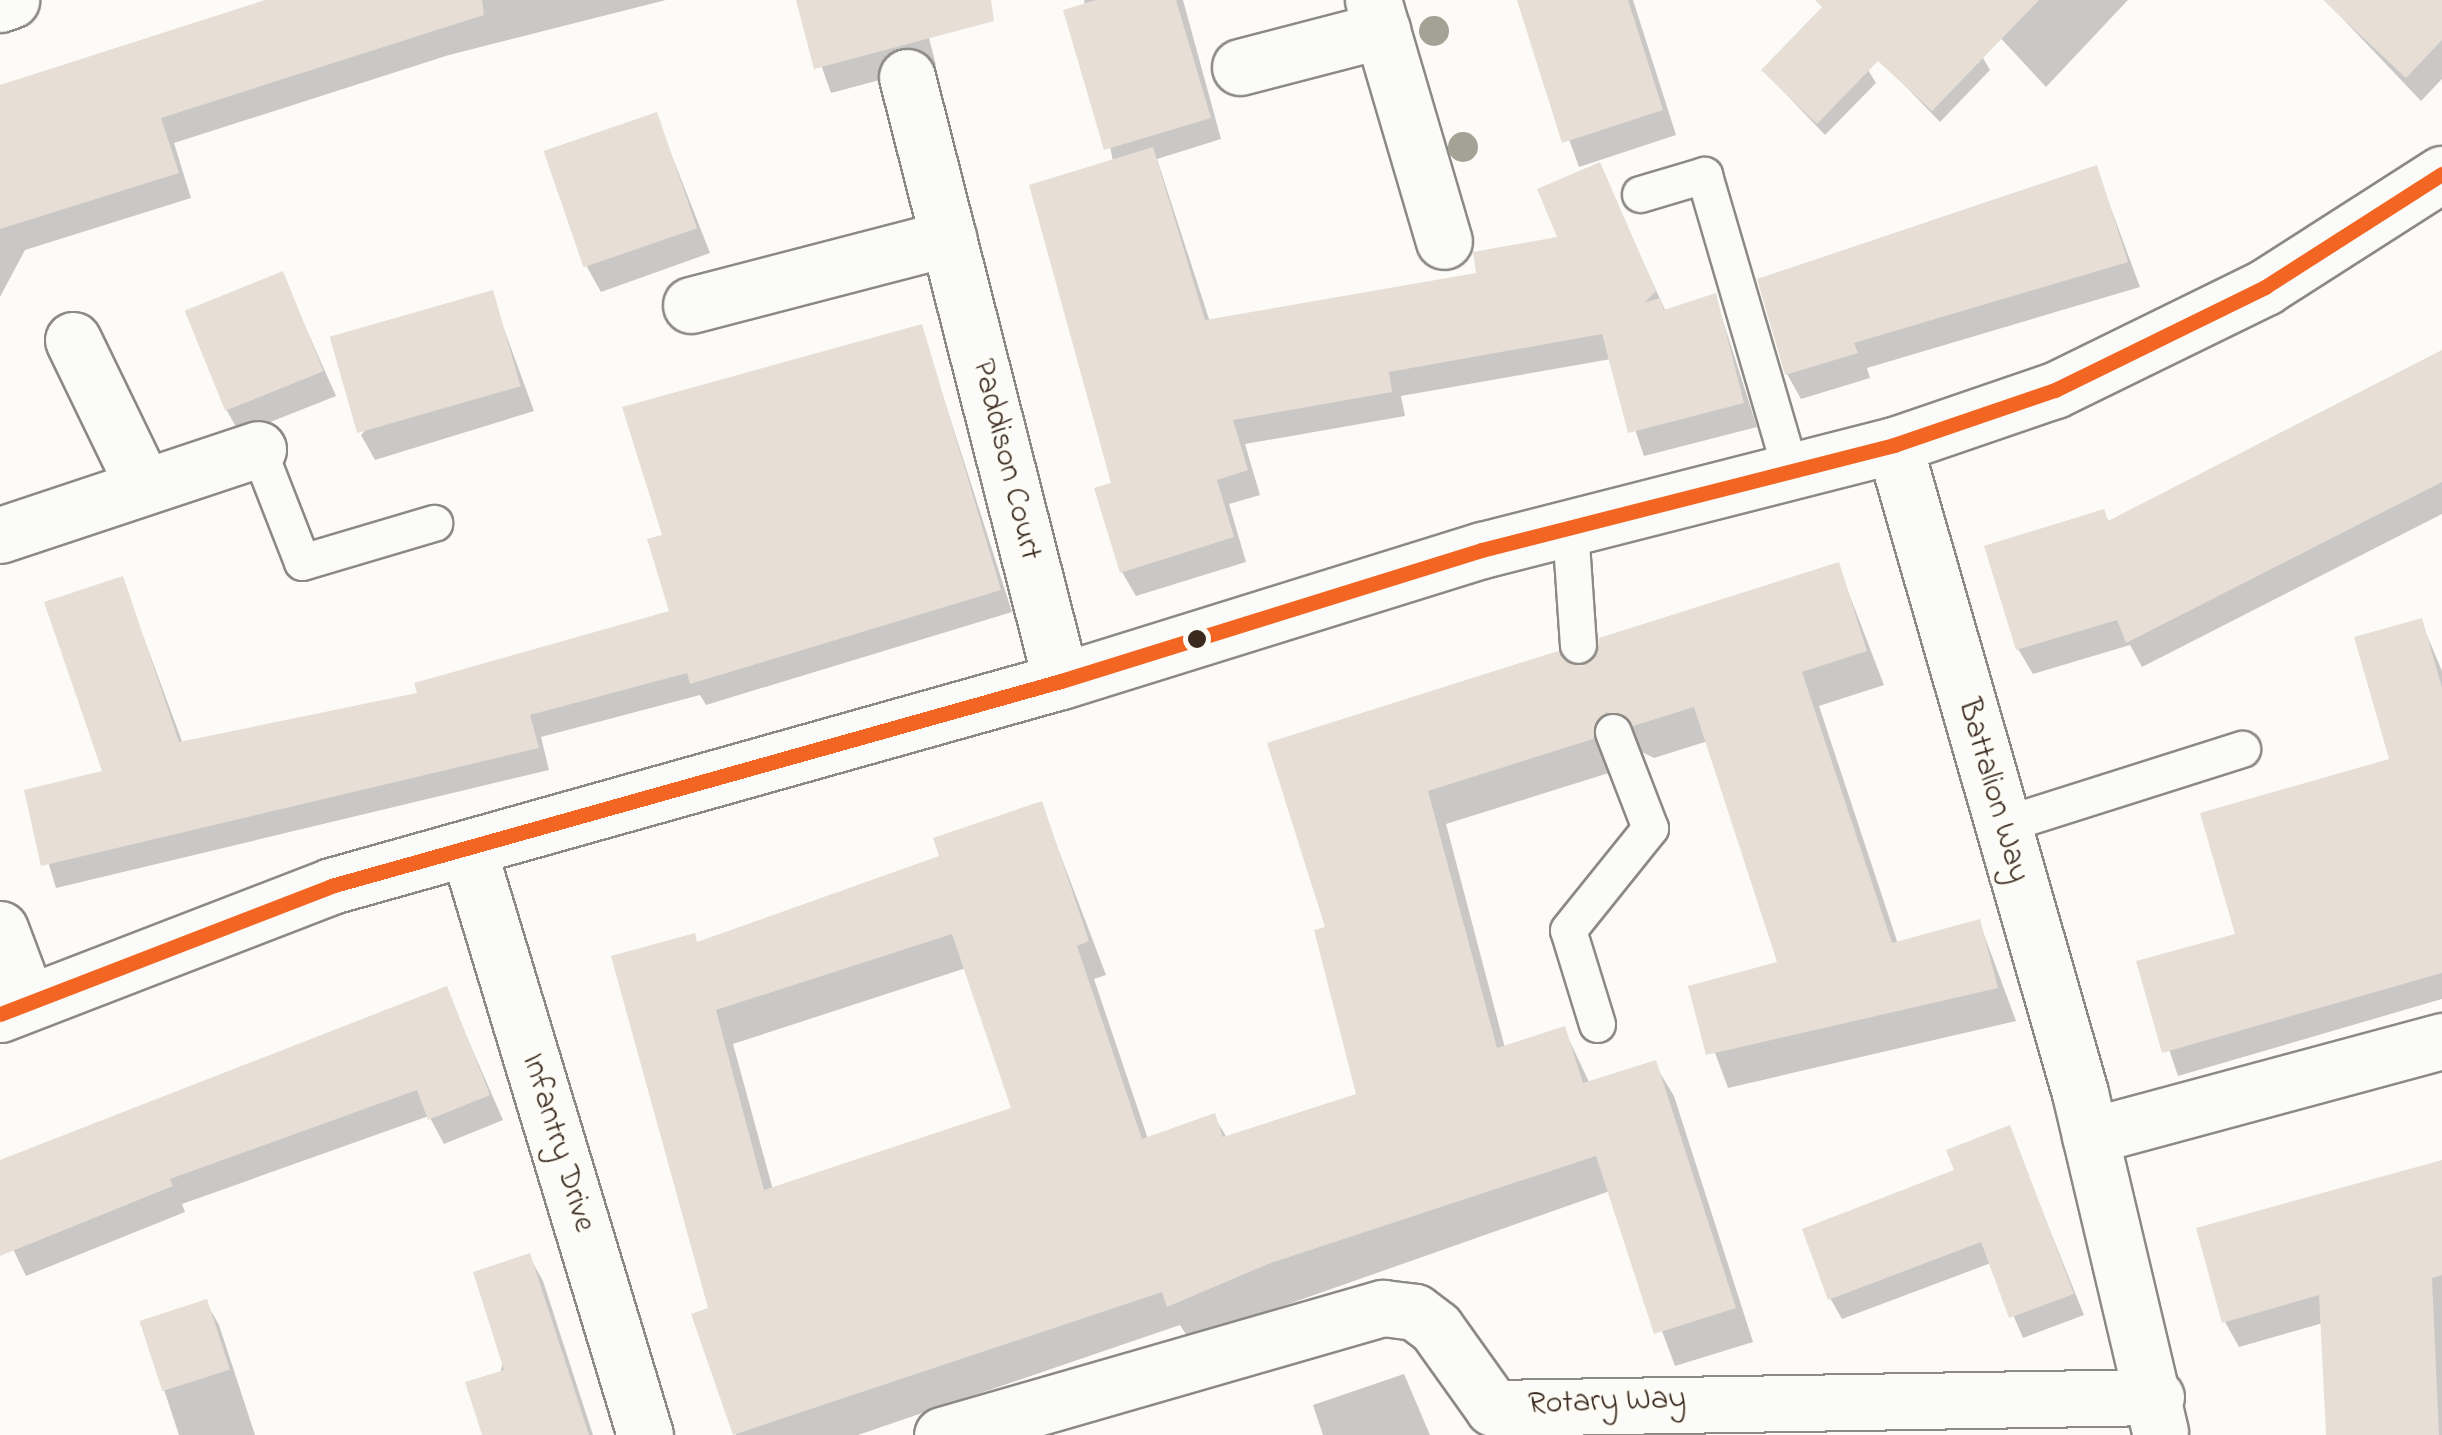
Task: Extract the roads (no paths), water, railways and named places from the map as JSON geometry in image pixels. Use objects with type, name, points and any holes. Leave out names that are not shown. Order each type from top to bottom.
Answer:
[{"type":"street","points":[[0,4],[11,0]]},
{"type":"street","points":[[1240,67],[1378,15],[1444,241]]},
{"type":"street","name":"Paddison Court","points":[[907,77],[1062,682]]},
{"type":"street","points":[[0,929],[14,1008],[330,886],[469,852],[1062,682],[1570,528],[1894,445],[2154,346],[2442,174]]},
{"type":"street","points":[[690,305],[948,238]]},
{"type":"street","points":[[73,340],[143,485]]},
{"type":"street","name":"Battalion Way","points":[[1894,445],[2090,1136],[2158,1416]]},
{"type":"street","points":[[0,535],[258,449]]},
{"type":"street","name":"Infantry Drive","points":[[469,852],[644,1435]]},
{"type":"street","points":[[2090,1136],[2442,1040]]},
{"type":"street","name":"Rotary Way","points":[[942,1435],[1383,1308],[1415,1312],[1436,1328],[1494,1422],[2158,1416]]},
{"type":"lane","points":[[1640,194],[1704,175],[1791,472]]},
{"type":"lane","points":[[258,449],[302,562],[434,523]]},
{"type":"lane","points":[[1570,528],[1578,645]]},
{"type":"lane","points":[[1598,1024],[1568,930],[1650,828],[1614,732]]},
{"type":"lane","points":[[2002,826],[2242,749]]}]
